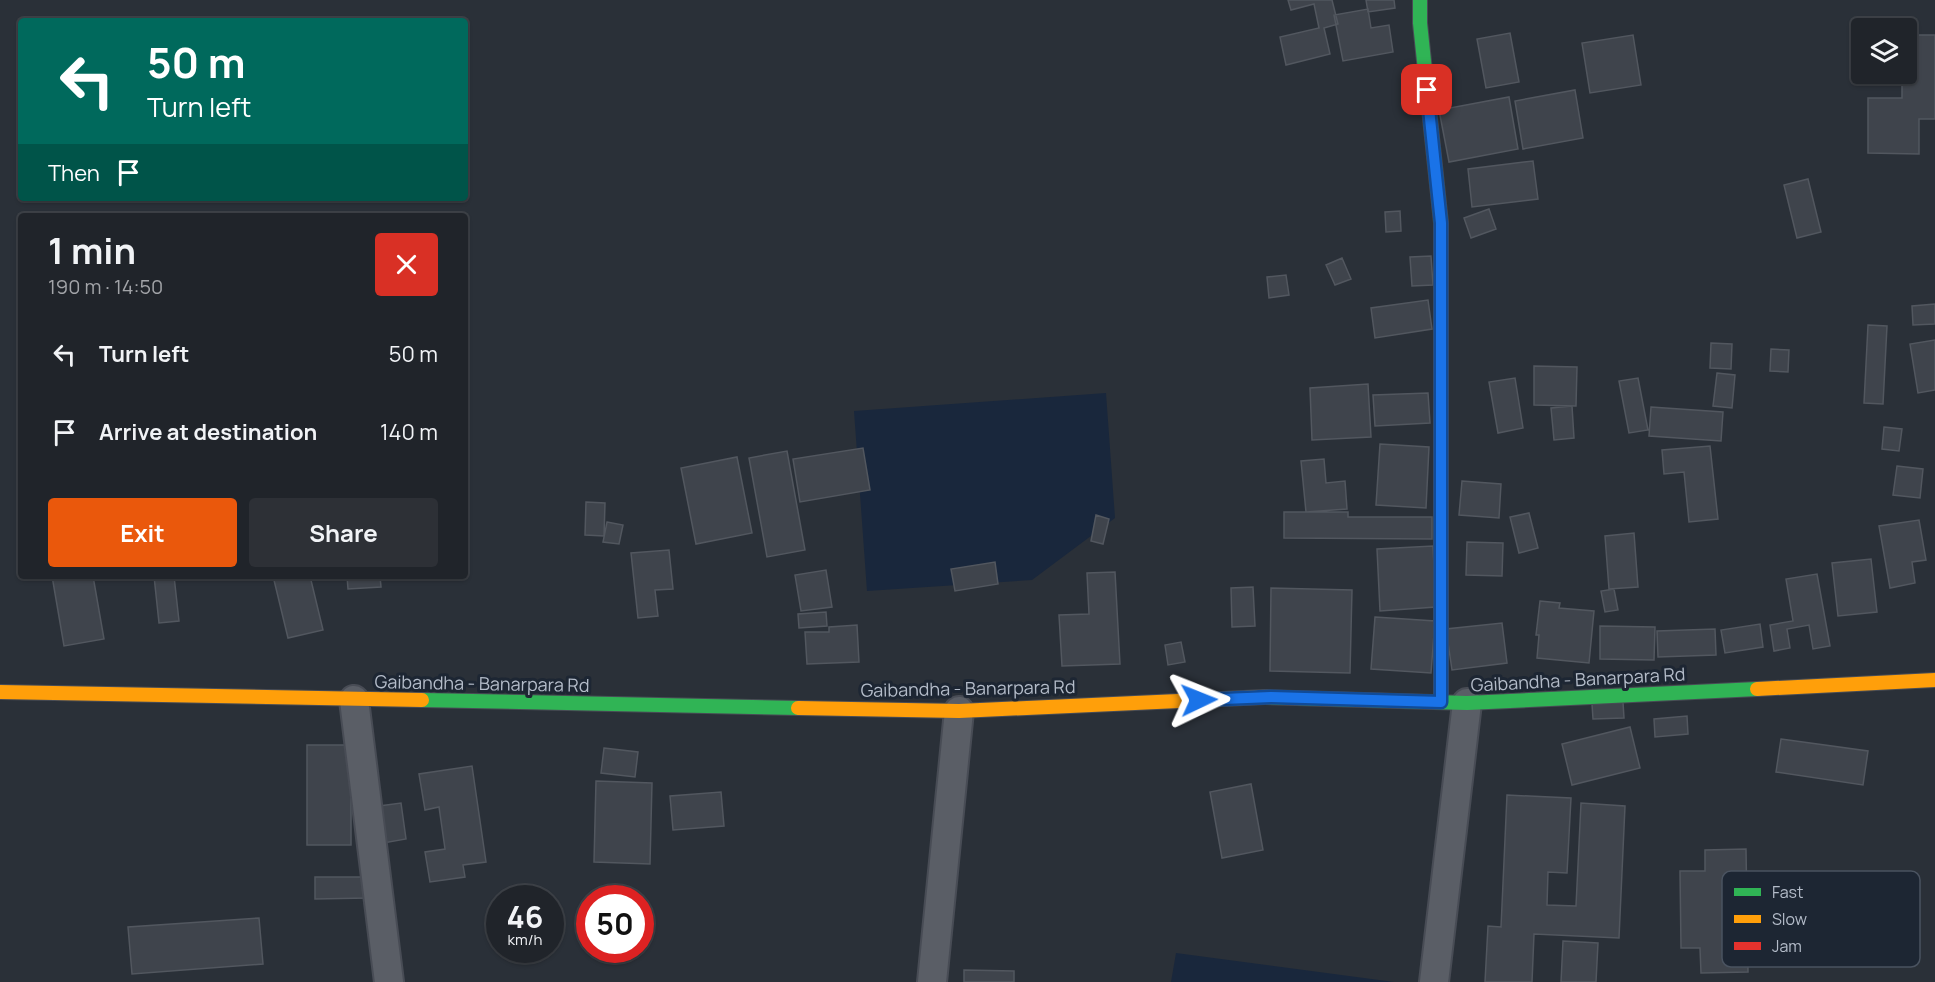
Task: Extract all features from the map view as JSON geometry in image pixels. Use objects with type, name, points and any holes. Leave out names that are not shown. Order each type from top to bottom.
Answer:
[{"type":"main road","points":[[1420,0],[1420,23],[1441,223],[1454,703]]},
{"type":"main road","name":"Gaibandha - Banarpara Rd","points":[[0,692],[959,711],[1271,697],[1454,703],[1935,680]]},
{"type":"street","points":[[354,700],[389,982]]},
{"type":"street","points":[[1434,982],[1454,703]]},
{"type":"street","points":[[932,982],[959,711]]},
{"type":"water","points":[[1106,393],[1115,518],[1032,580],[867,591],[854,411]]},
{"type":"water","points":[[1176,953],[1394,982],[1171,982]]},
{"type":"building","points":[[1288,0],[1332,0],[1338,24],[1324,28],[1330,54],[1286,65],[1280,37],[1319,28],[1314,4],[1291,10]]},
{"type":"building","points":[[1366,0],[1394,0],[1395,8],[1368,12]]},
{"type":"building","points":[[1368,9],[1371,28],[1389,25],[1393,52],[1343,61],[1334,15]]},
{"type":"building","points":[[1510,33],[1519,82],[1486,88],[1477,39]]},
{"type":"building","points":[[1633,35],[1641,85],[1590,93],[1582,43]]},
{"type":"building","points":[[1917,35],[1935,35],[1935,119],[1919,119],[1919,154],[1868,153],[1868,98],[1902,98],[1902,84],[1917,84]]},
{"type":"building","points":[[1575,90],[1583,138],[1523,149],[1515,101]]},
{"type":"building","points":[[1509,97],[1518,149],[1449,162],[1439,110]]},
{"type":"building","points":[[1533,161],[1538,199],[1472,207],[1468,169]]},
{"type":"building","points":[[1808,179],[1821,232],[1797,238],[1784,185]]},
{"type":"building","points":[[1489,209],[1496,229],[1471,238],[1464,218]]},
{"type":"building","points":[[1400,211],[1401,231],[1386,232],[1385,212]]},
{"type":"building","points":[[1431,256],[1433,285],[1412,286],[1410,257]]},
{"type":"building","points":[[1342,258],[1351,279],[1335,285],[1326,265]]},
{"type":"building","points":[[1286,275],[1289,295],[1269,298],[1267,277]]},
{"type":"building","points":[[1428,300],[1432,329],[1375,338],[1371,308]]},
{"type":"building","points":[[1935,304],[1935,324],[1913,325],[1912,306]]},
{"type":"building","points":[[1868,325],[1887,326],[1883,404],[1864,403]]},
{"type":"building","points":[[1935,340],[1935,390],[1918,393],[1910,344]]},
{"type":"building","points":[[1711,343],[1732,344],[1731,369],[1710,368]]},
{"type":"building","points":[[1771,349],[1789,350],[1788,372],[1770,371]]},
{"type":"building","points":[[1534,366],[1577,367],[1576,406],[1534,405]]},
{"type":"building","points":[[1717,373],[1735,375],[1732,408],[1713,406]]},
{"type":"building","points":[[1515,378],[1523,428],[1498,433],[1489,382]]},
{"type":"building","points":[[1638,378],[1648,430],[1629,433],[1619,381]]},
{"type":"building","points":[[1368,384],[1371,437],[1312,440],[1310,388]]},
{"type":"building","points":[[1428,393],[1430,423],[1375,426],[1373,395]]},
{"type":"building","points":[[1572,406],[1574,438],[1554,440],[1551,408]]},
{"type":"building","points":[[1651,407],[1723,412],[1721,441],[1649,436]]},
{"type":"building","points":[[1884,427],[1902,429],[1899,451],[1882,449]]},
{"type":"building","points":[[1380,444],[1429,447],[1426,508],[1376,505]]},
{"type":"building","points":[[1710,446],[1718,519],[1689,522],[1684,472],[1664,474],[1662,450]]},
{"type":"building","points":[[863,448],[870,490],[800,502],[793,459]]},
{"type":"building","points":[[787,451],[805,550],[767,557],[749,458]]},
{"type":"building","points":[[737,457],[752,533],[696,544],[681,468]]},
{"type":"building","points":[[1324,459],[1326,483],[1345,481],[1347,509],[1306,512],[1301,461]]},
{"type":"building","points":[[1897,466],[1923,469],[1920,498],[1893,495]]},
{"type":"building","points":[[1462,481],[1501,484],[1499,518],[1459,515]]},
{"type":"building","points":[[586,502],[605,503],[604,536],[585,535]]},
{"type":"building","points":[[1284,512],[1348,512],[1348,517],[1432,517],[1432,539],[1284,538]]},
{"type":"building","points":[[1529,513],[1538,548],[1519,553],[1510,517]]},
{"type":"building","points":[[1096,515],[1109,519],[1103,544],[1091,541]]},
{"type":"building","points":[[1919,520],[1926,560],[1912,562],[1915,583],[1890,588],[1879,526]]},
{"type":"building","points":[[607,522],[623,525],[619,544],[603,542]]},
{"type":"building","points":[[1634,533],[1638,587],[1609,589],[1605,536]]},
{"type":"building","points":[[1467,542],[1503,543],[1502,576],[1466,575]]},
{"type":"building","points":[[1433,546],[1436,607],[1380,611],[1377,549]]},
{"type":"building","points":[[669,550],[673,589],[655,590],[658,616],[638,618],[631,553]]},
{"type":"building","points":[[1871,559],[1877,612],[1838,616],[1832,563]]},
{"type":"building","points":[[995,562],[998,584],[955,591],[951,569]]},
{"type":"building","points":[[826,570],[832,607],[801,611],[795,575]]},
{"type":"building","points":[[1115,572],[1120,664],[1062,666],[1059,615],[1089,614],[1087,573]]},
{"type":"building","points":[[1817,574],[1830,646],[1813,649],[1809,625],[1787,629],[1790,648],[1774,651],[1770,625],[1793,621],[1786,579]]},
{"type":"building","points":[[53,579],[94,579],[104,639],[64,646]]},
{"type":"building","points":[[154,579],[174,579],[179,621],[159,623]]},
{"type":"building","points":[[274,579],[311,579],[323,630],[288,638]]},
{"type":"building","points":[[347,579],[380,579],[381,587],[348,589]]},
{"type":"building","points":[[1253,587],[1255,626],[1232,627],[1231,588]]},
{"type":"building","points":[[1271,588],[1352,590],[1350,673],[1270,671]]},
{"type":"building","points":[[1614,589],[1618,610],[1605,612],[1601,591]]},
{"type":"building","points":[[1540,601],[1560,603],[1559,608],[1594,611],[1589,663],[1537,658],[1539,635],[1536,635]]},
{"type":"building","points":[[826,612],[827,626],[799,628],[798,614]]},
{"type":"building","points":[[1375,617],[1435,621],[1431,673],[1371,669]]},
{"type":"building","points":[[1502,623],[1507,663],[1452,670],[1446,629]]},
{"type":"building","points":[[1760,624],[1763,647],[1725,653],[1721,630]]},
{"type":"building","points":[[857,625],[859,662],[807,664],[805,632],[829,632],[829,627]]},
{"type":"building","points":[[1600,626],[1655,627],[1654,660],[1600,659]]},
{"type":"building","points":[[1715,629],[1716,655],[1658,657],[1657,631]]},
{"type":"building","points":[[1181,642],[1185,662],[1168,665],[1165,645]]},
{"type":"building","points":[[1623,702],[1624,718],[1593,719],[1592,704]]},
{"type":"building","points":[[1687,716],[1688,734],[1655,737],[1654,719]]},
{"type":"building","points":[[1630,727],[1640,768],[1572,785],[1562,744]]},
{"type":"building","points":[[1781,739],[1868,751],[1863,785],[1776,772]]},
{"type":"building","points":[[307,745],[351,745],[351,845],[307,845]]},
{"type":"building","points":[[604,748],[638,752],[635,777],[601,773]]},
{"type":"building","points":[[472,766],[486,862],[463,865],[465,877],[430,882],[425,852],[445,849],[439,807],[425,810],[419,774]]},
{"type":"building","points":[[596,781],[652,783],[650,864],[594,862]]},
{"type":"building","points":[[1251,784],[1263,850],[1222,858],[1210,792]]},
{"type":"building","points":[[721,792],[724,826],[673,830],[670,796]]},
{"type":"building","points":[[1507,795],[1571,798],[1567,873],[1548,872],[1547,905],[1576,906],[1581,803],[1625,806],[1619,938],[1534,934],[1532,982],[1485,982],[1488,926],[1501,927]]},
{"type":"building","points":[[401,803],[406,839],[378,844],[372,807]]},
{"type":"building","points":[[1746,849],[1746,871],[1722,871],[1722,967],[1748,967],[1748,972],[1701,973],[1700,948],[1681,948],[1680,871],[1705,871],[1705,850]]},
{"type":"building","points":[[315,877],[367,877],[368,898],[315,899]]},
{"type":"building","points":[[259,918],[263,964],[132,974],[128,927]]},
{"type":"building","points":[[1563,941],[1598,943],[1596,982],[1561,982]]},
{"type":"building","points":[[964,970],[1014,971],[1014,982],[964,982]]},
{"type":"traffic: fast","points":[[1420,0],[1420,23],[1441,223],[1441,399]]},
{"type":"traffic: fast","points":[[1265,697],[1467,703],[1757,689]]},
{"type":"traffic: fast","points":[[422,700],[798,708]]},
{"type":"traffic: slow","points":[[1441,399],[1441,626]]},
{"type":"traffic: slow","points":[[1757,689],[1935,680]]},
{"type":"traffic: slow","points":[[0,692],[422,700]]},
{"type":"traffic: slow","points":[[798,708],[959,711],[1265,697]]},
{"type":"traffic: jam","points":[[1441,626],[1441,702]]},
{"type":"route","points":[[1199,700],[1271,697],[1441,702],[1441,223],[1427,90]]}]
